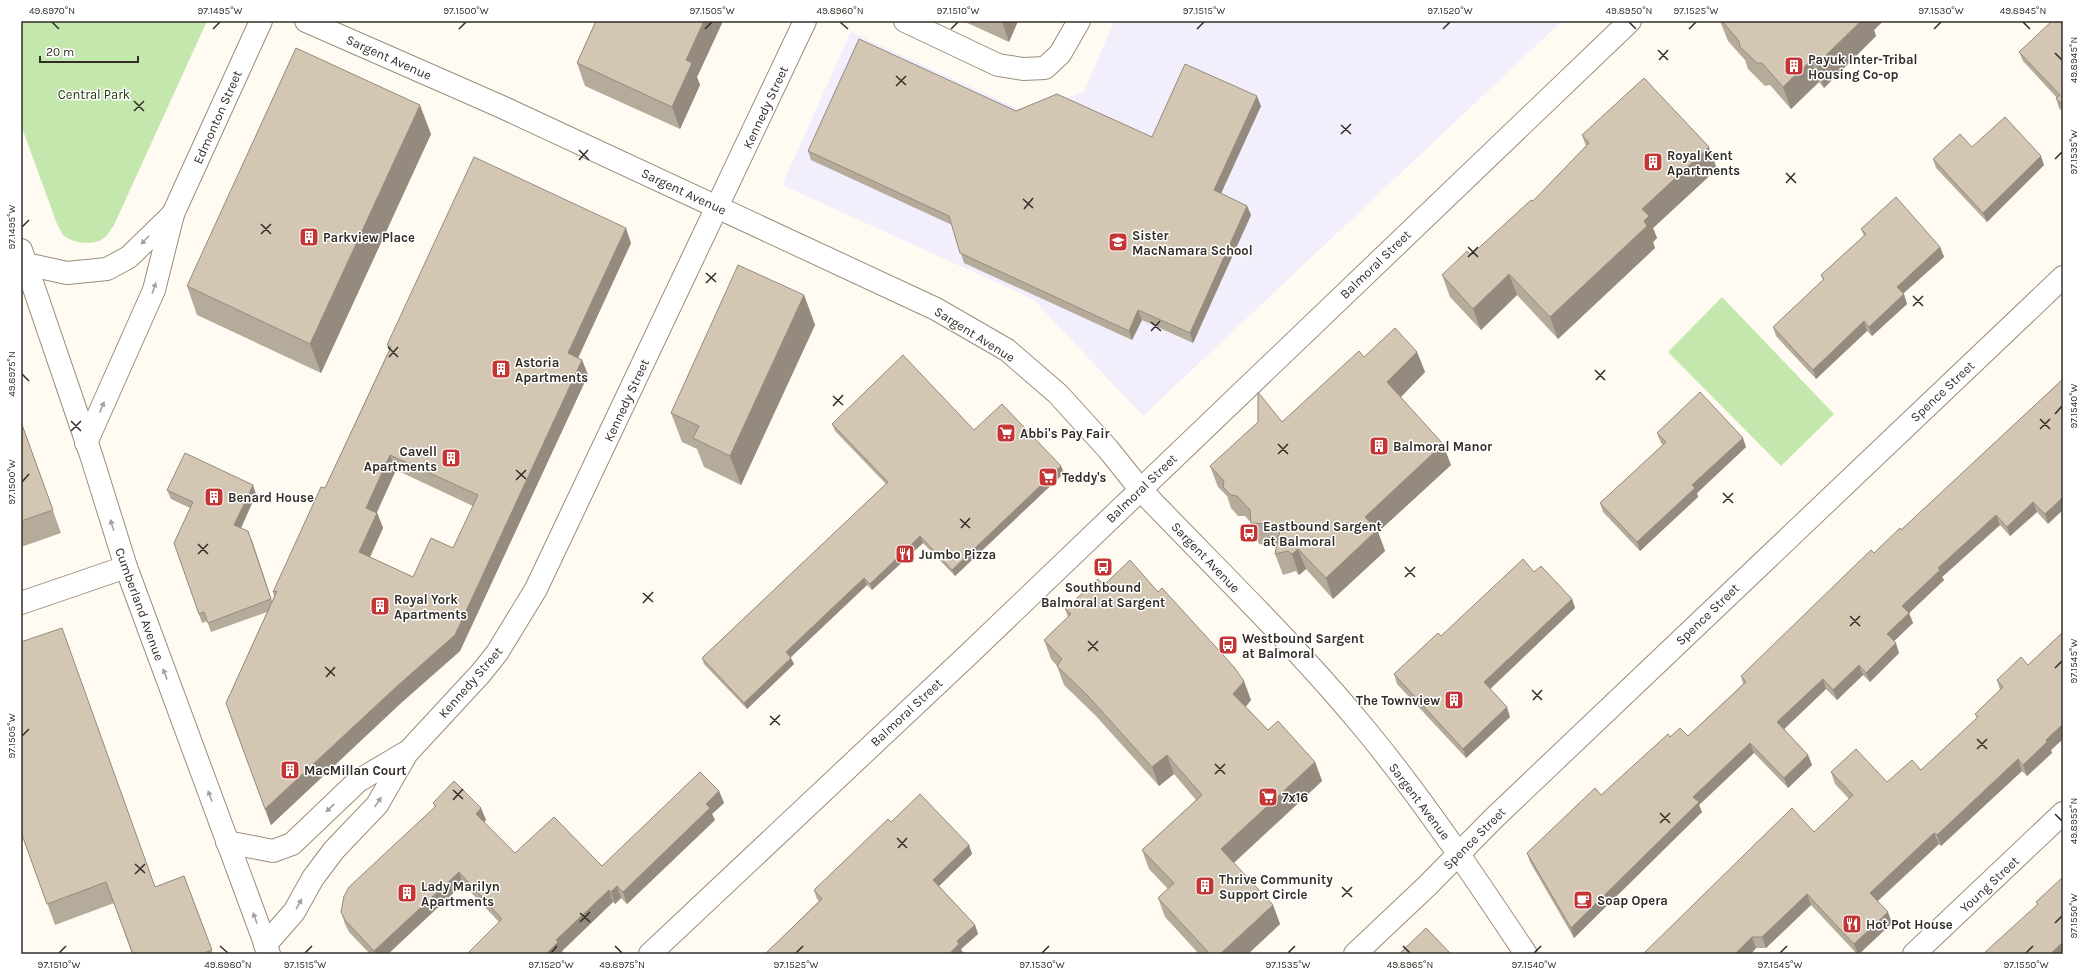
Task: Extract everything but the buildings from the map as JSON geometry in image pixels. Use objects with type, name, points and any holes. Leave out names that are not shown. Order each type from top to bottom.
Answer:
[{"type":"street","name":"Edmonton Street","points":[[173,214],[261,21]]},
{"type":"street","name":"Sargent Avenue","points":[[306,21],[509,110],[936,309],[1007,350],[1058,394],[1108,449],[1140,489],[1304,658],[1369,734],[1458,852],[1526,954]]},
{"type":"street","name":"Kennedy Street","points":[[267,949],[294,912],[314,878],[334,850],[377,805],[406,753],[481,673],[508,637],[529,602],[805,21]]},
{"type":"street","points":[[905,21],[998,65],[1023,69],[1045,68],[1060,54],[1079,21]]},
{"type":"street","name":"Balmoral Street","points":[[650,954],[1630,21]]},
{"type":"street","points":[[24,257],[67,273],[107,269],[130,257],[173,214]]},
{"type":"street","points":[[86,443],[154,290],[173,214]]},
{"type":"street","name":"Cumberland Avenue","points":[[24,257],[126,567],[267,949]]},
{"type":"street","name":"Spence Street","points":[[1355,954],[1427,886],[1458,852],[2063,277]]},
{"type":"street","points":[[21,603],[126,567]]},
{"type":"street","name":"Kennedy Street","points":[[227,842],[273,851],[292,844],[358,780],[406,753]]},
{"type":"street","name":"Young Street","points":[[1914,954],[2063,813]]},
{"type":"shaded area","name":"Sister MacNamara School","points":[[1114,21],[1562,21],[1143,416],[1033,299],[782,185],[851,32],[1023,111],[1084,92]]},
{"type":"green space","name":"Central Park","points":[[21,21],[207,21],[114,225],[106,236],[99,241],[90,243],[80,242],[71,240],[63,235],[57,224],[21,125]]},
{"type":"green space","points":[[1722,297],[1834,414],[1781,466],[1668,352]]},
{"type":"place","name":"Payuk Inter-Tribal Housing Co-op","points":[[1794,66]]},
{"type":"place","name":"Royal Kent Apartments","points":[[1653,162]]},
{"type":"place","name":"Parkview Place","points":[[309,237]]},
{"type":"place","name":"Sister MacNamara School","points":[[1118,242]]},
{"type":"place","name":"Astoria Apartments","points":[[501,369]]},
{"type":"place","name":"Abbi's Pay Fair","points":[[1006,433]]},
{"type":"place","name":"Balmoral Manor","points":[[1379,446]]},
{"type":"place","name":"Cavell Apartments","points":[[451,458]]},
{"type":"place","name":"Teddy's","points":[[1048,477]]},
{"type":"place","name":"Benard House","points":[[214,497]]},
{"type":"place","name":"Eastbound Sargent at Balmoral","points":[[1249,533]]},
{"type":"place","name":"Jumbo Pizza","points":[[905,554]]},
{"type":"place","name":"Southbound Balmoral at Sargent","points":[[1103,567]]},
{"type":"place","name":"Royal York Apartments","points":[[380,606]]},
{"type":"place","name":"Westbound Sargent at Balmoral","points":[[1228,645]]},
{"type":"place","name":"The Townview","points":[[1454,700]]},
{"type":"place","name":"MacMillan Court","points":[[290,770]]},
{"type":"place","name":"7x16","points":[[1268,797]]},
{"type":"place","name":"Thrive Community Support Circle","points":[[1205,886]]},
{"type":"place","name":"Lady Marilyn Apartments","points":[[407,893]]},
{"type":"place","name":"Soap Opera","points":[[1583,900]]},
{"type":"place","name":"Hot Pot House","points":[[1852,924]]}]
